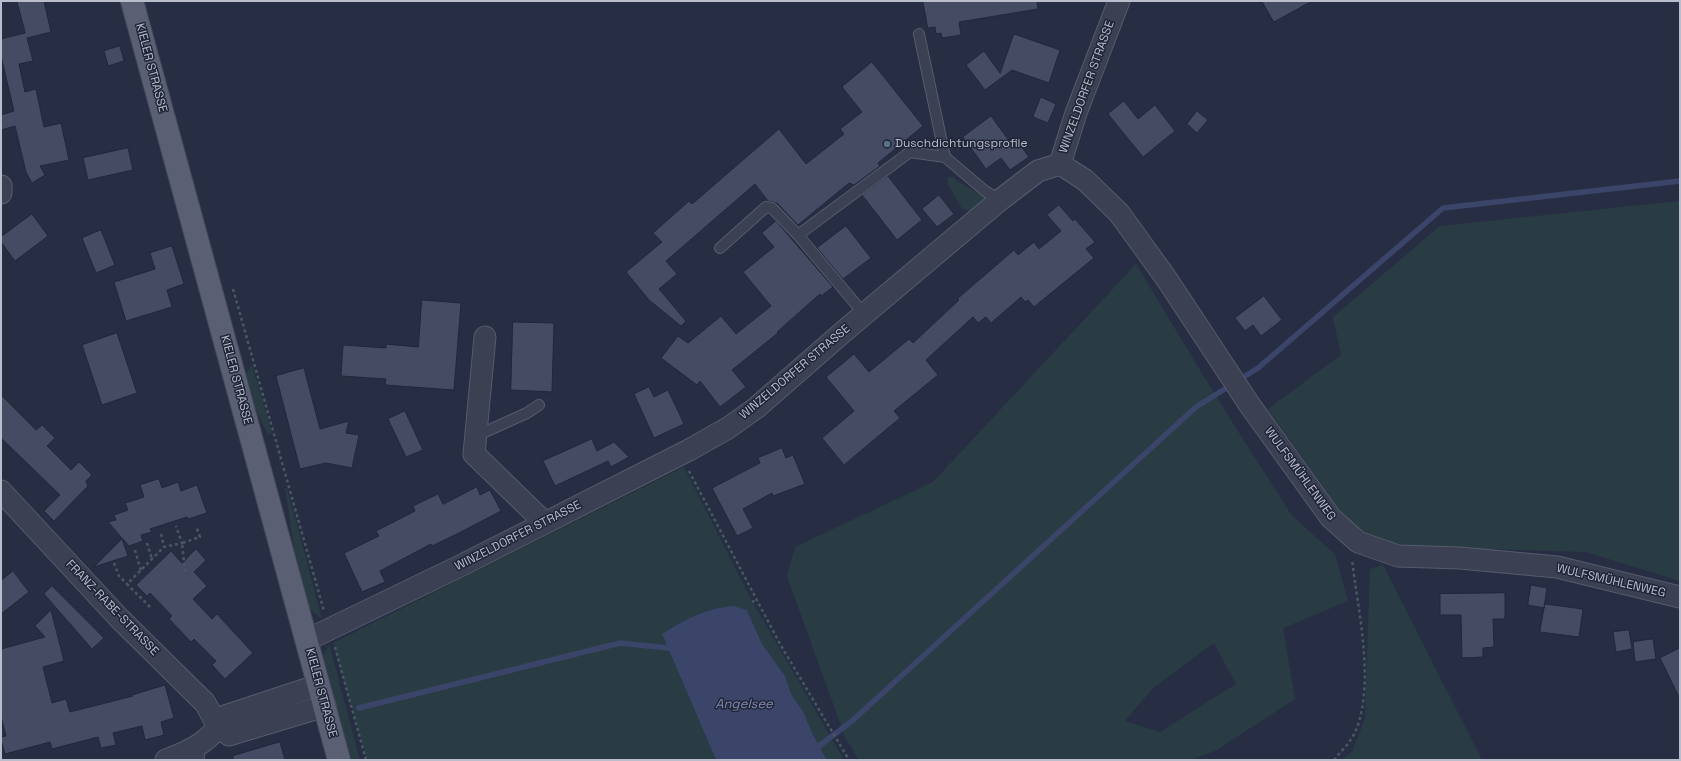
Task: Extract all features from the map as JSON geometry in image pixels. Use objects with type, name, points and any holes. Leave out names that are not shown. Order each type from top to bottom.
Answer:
[{"type":"main road","name":"KIELER STRASSE","points":[[132,1],[340,760]]},
{"type":"street","name":"WINZELDORFER STRASSE","points":[[306,640],[330,630],[680,454],[728,428],[756,408],[864,314],[1000,200],[1038,172],[1060,164],[1079,107],[1119,1]]},
{"type":"street","name":"WULFSMÜHLENWEG","points":[[1060,164],[1086,180],[1119,213],[1166,278],[1249,404],[1331,518],[1358,542],[1398,556],[1460,558],[1557,567],[1680,597]]},
{"type":"street","points":[[1,186],[1,193]]},
{"type":"street","points":[[485,338],[474,454],[544,522]]},
{"type":"street","name":"FRANZ-RABE-STRASSE","points":[[1,491],[119,618],[205,703],[219,728]]},
{"type":"street","points":[[166,760],[198,754],[219,728],[225,716],[319,685]]},
{"type":"street","points":[[219,728],[229,735],[325,706]]},
{"type":"lane","points":[[919,34],[945,157]]},
{"type":"lane","points":[[799,236],[910,152],[945,157],[985,191],[1000,200]]},
{"type":"lane","points":[[720,248],[766,207],[772,208],[799,236],[864,314]]},
{"type":"lane","points":[[476,436],[527,413],[539,405]]},
{"type":"path","points":[[231,281],[366,760]]},
{"type":"path","points":[[680,454],[780,644],[832,735],[838,741],[849,760]]},
{"type":"path","points":[[176,526],[182,543],[185,572]]},
{"type":"path","points":[[127,584],[164,547],[200,538],[196,526]]},
{"type":"path","points":[[161,534],[164,547]]},
{"type":"path","points":[[1334,760],[1356,732],[1364,698],[1364,656],[1352,559],[1358,542]]},
{"type":"path","points":[[147,543],[152,559]]},
{"type":"path","points":[[135,550],[141,571]]},
{"type":"path","points":[[114,563],[119,576],[150,607]]},
{"type":"path","points":[[752,602],[757,599]]},
{"type":"shaded area","points":[[948,177],[952,177],[986,199],[973,211],[962,209],[948,184]]},
{"type":"shaded area","points":[[1680,201],[1680,581],[1586,552],[1416,547],[1375,540],[1347,520],[1268,409],[1341,355],[1333,317],[1440,226]]},
{"type":"shaded area","points":[[1136,264],[1215,395],[1292,516],[1335,554],[1348,601],[1283,628],[1295,699],[1215,751],[1190,760],[859,760],[845,737],[787,576],[795,547],[933,482]],"holes":[[[1214,643],[1236,684],[1160,732],[1125,721],[1153,688]]]},
{"type":"shaded area","points":[[252,365],[272,433],[268,435],[257,412],[246,373]]},
{"type":"shaded area","points":[[684,467],[751,599],[844,760],[827,760],[812,733],[804,713],[791,694],[785,676],[762,644],[747,610],[724,607],[702,612],[662,634],[716,760],[367,760],[333,643]]},
{"type":"shaded area","points":[[287,488],[322,619],[310,610],[294,548],[285,489]]},
{"type":"shaded area","points":[[1383,565],[1482,760],[1341,760],[1352,752],[1365,718],[1370,569]]},
{"type":"shaded area","points":[[329,644],[360,760],[351,760],[323,656]]},
{"type":"water","name":"Angelsee","points":[[734,606],[747,610],[762,644],[785,676],[791,694],[804,713],[812,733],[827,760],[716,760],[662,634],[696,615],[714,609]]},
{"type":"building","points":[[17,1],[44,1],[51,32],[27,38],[33,61],[19,64],[25,92],[36,89],[44,127],[61,123],[69,160],[40,166],[45,175],[32,183],[26,172],[15,126],[1,130],[1,115],[14,111],[1,56],[1,39],[25,33]]},
{"type":"building","points":[[923,1],[1037,1],[1038,9],[959,22],[961,35],[942,38],[941,33],[936,34],[935,27],[928,28]]},
{"type":"building","points":[[1262,1],[1312,1],[1274,22]]},
{"type":"building","points":[[1014,34],[1060,50],[1049,83],[1012,70],[985,90],[966,65],[984,51],[1000,73]]},
{"type":"building","points":[[120,46],[124,61],[108,66],[104,51]]},
{"type":"building","points":[[872,62],[923,126],[878,163],[880,166],[854,185],[849,183],[798,225],[777,203],[768,201],[755,184],[666,261],[677,274],[659,289],[686,321],[681,326],[649,300],[626,272],[662,242],[653,233],[689,201],[692,204],[779,129],[806,164],[844,134],[840,129],[862,112],[842,87]]},
{"type":"building","points":[[1041,97],[1056,104],[1048,123],[1033,117]]},
{"type":"building","points":[[1124,101],[1138,119],[1155,105],[1175,131],[1143,157],[1108,114]]},
{"type":"building","points":[[1197,111],[1208,120],[1197,133],[1187,124]]},
{"type":"building","points":[[991,116],[1013,146],[1018,142],[1029,157],[1010,170],[1001,158],[986,169],[963,137]]},
{"type":"building","points":[[128,148],[133,170],[88,180],[83,158]]},
{"type":"building","points":[[888,176],[922,220],[897,240],[862,195]]},
{"type":"building","points":[[939,195],[954,214],[937,227],[922,209]]},
{"type":"building","points":[[1059,205],[1073,221],[1075,219],[1095,242],[1086,249],[1094,258],[1034,307],[1028,300],[1025,302],[1021,297],[991,323],[986,317],[978,323],[973,317],[926,360],[938,375],[894,411],[900,418],[844,465],[822,438],[854,411],[826,377],[854,354],[869,372],[909,339],[913,343],[959,300],[957,299],[1014,250],[1018,255],[1034,242],[1039,249],[1061,231],[1047,215]]},
{"type":"building","points":[[32,214],[48,236],[15,261],[1,242],[1,237]]},
{"type":"building","points":[[776,221],[833,287],[821,296],[820,294],[777,332],[778,333],[732,370],[746,387],[720,407],[700,381],[697,385],[661,358],[678,336],[688,343],[721,316],[736,334],[771,306],[743,272],[774,247],[762,233]]},
{"type":"building","points":[[846,226],[871,258],[843,279],[817,248]]},
{"type":"building","points":[[101,230],[115,265],[96,273],[82,238]]},
{"type":"building","points":[[172,246],[184,284],[167,290],[172,307],[126,321],[114,282],[155,269],[150,253]]},
{"type":"building","points":[[1264,296],[1282,320],[1261,336],[1253,325],[1245,331],[1235,318]]},
{"type":"building","points":[[422,300],[461,303],[454,390],[385,385],[386,379],[341,376],[343,345],[386,348],[386,344],[418,347]]},
{"type":"building","points":[[513,322],[554,323],[552,392],[511,390]]},
{"type":"building","points":[[117,333],[137,393],[102,405],[82,345]]},
{"type":"building","points":[[304,368],[320,429],[349,421],[346,433],[359,435],[352,468],[326,463],[300,469],[276,376]]},
{"type":"building","points":[[649,387],[654,397],[668,390],[684,424],[654,438],[634,394]]},
{"type":"building","points":[[1,395],[36,430],[42,425],[55,438],[47,446],[71,470],[79,462],[92,475],[86,481],[88,486],[54,521],[44,511],[60,495],[1,438]]},
{"type":"building","points":[[405,411],[423,450],[406,457],[388,419]]},
{"type":"building","points":[[592,439],[597,451],[614,442],[629,457],[611,467],[608,461],[555,486],[543,461]]},
{"type":"building","points":[[782,448],[786,458],[793,455],[805,484],[773,496],[772,493],[743,509],[753,528],[737,536],[712,488],[760,463],[758,458]]},
{"type":"building","points":[[159,479],[162,488],[178,482],[181,491],[197,485],[207,513],[188,519],[187,517],[150,529],[152,532],[141,535],[143,541],[129,546],[108,522],[116,520],[114,515],[128,510],[125,503],[144,497],[140,485]]},
{"type":"building","points":[[477,487],[480,495],[490,490],[501,511],[432,546],[431,544],[380,571],[385,582],[362,592],[344,553],[379,536],[376,531],[415,511],[413,506],[438,494],[443,504]]},
{"type":"building","points":[[122,539],[128,556],[94,567]]},
{"type":"building","points":[[196,549],[206,560],[194,572],[207,586],[193,599],[212,619],[217,614],[253,653],[225,679],[212,665],[216,661],[194,639],[191,642],[169,619],[172,616],[150,593],[147,596],[136,585],[171,551],[182,563]]},
{"type":"building","points":[[13,571],[29,592],[1,614],[1,581]]},
{"type":"building","points":[[1531,585],[1547,588],[1544,608],[1528,605]]},
{"type":"building","points":[[52,586],[104,638],[92,649],[44,594]]},
{"type":"building","points":[[1505,593],[1505,619],[1493,619],[1494,647],[1483,648],[1483,657],[1462,658],[1461,615],[1440,615],[1440,594]]},
{"type":"building","points":[[1545,604],[1583,609],[1579,637],[1540,632]]},
{"type":"building","points":[[51,610],[64,661],[43,667],[52,703],[66,699],[70,712],[133,696],[132,695],[165,685],[174,718],[161,722],[164,735],[145,740],[142,726],[113,733],[116,745],[101,748],[98,737],[52,749],[50,742],[5,754],[1,740],[1,737],[6,736],[1,717],[1,649],[45,637],[35,626]]},
{"type":"building","points":[[1629,630],[1632,649],[1616,652],[1613,632]]},
{"type":"building","points":[[1653,639],[1656,659],[1635,662],[1633,642]]},
{"type":"building","points":[[1680,648],[1680,699],[1660,658]]},
{"type":"building","points":[[280,742],[285,760],[233,760],[233,756]]},
{"type":"waterway","points":[[819,746],[852,721],[1196,407],[1258,368],[1443,208],[1680,181]]},
{"type":"waterway","points":[[359,708],[620,643],[668,648]]},
{"type":"place","name":"Duschdichtungsprofile","points":[[887,144]]}]
